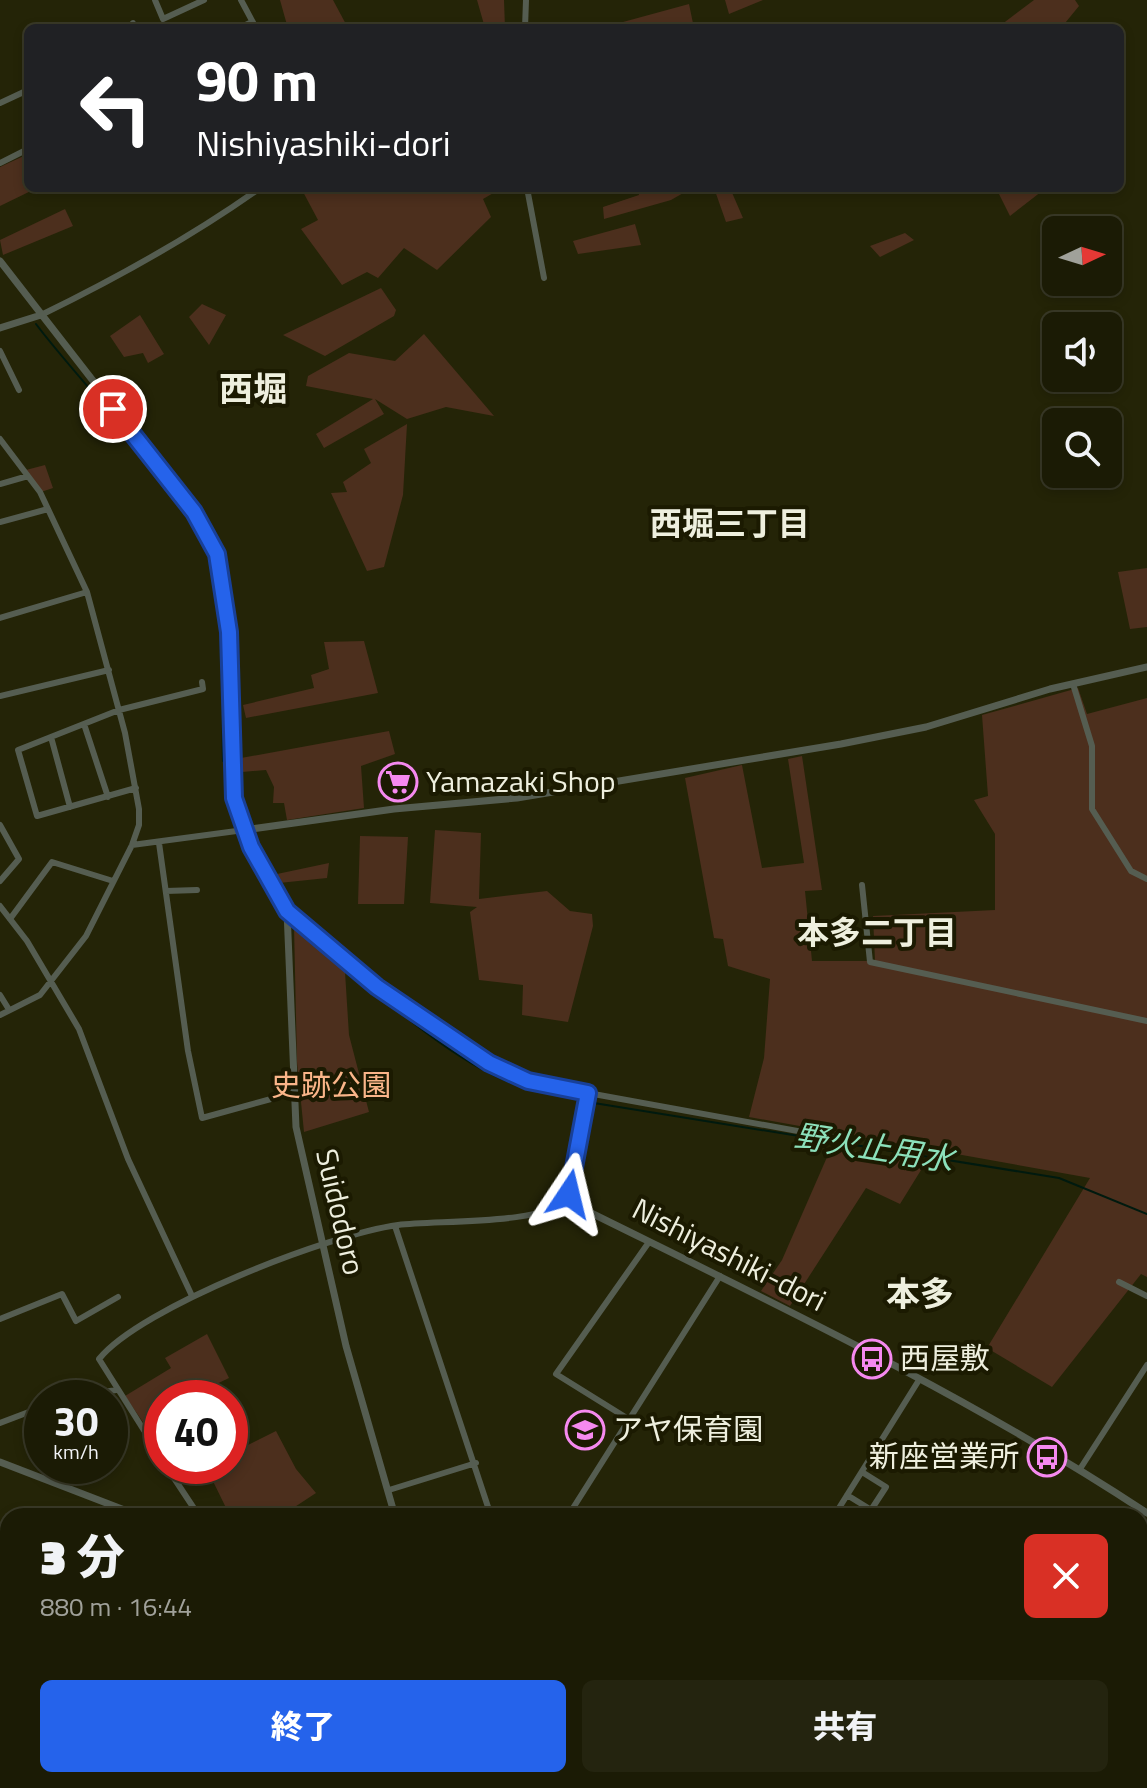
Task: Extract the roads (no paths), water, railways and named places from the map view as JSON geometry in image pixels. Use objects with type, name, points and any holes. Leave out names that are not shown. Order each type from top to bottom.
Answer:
[{"type":"street","points":[[155,0],[163,19],[204,0]]},
{"type":"street","points":[[241,0],[253,24]]},
{"type":"street","points":[[525,24],[526,0]]},
{"type":"street","points":[[0,103],[24,92]]},
{"type":"street","points":[[0,163],[24,151]]},
{"type":"street","points":[[0,328],[41,315],[108,283],[254,192]]},
{"type":"street","points":[[528,192],[544,278]]},
{"type":"street","points":[[0,261],[181,494],[209,535],[217,554],[230,643],[232,785],[244,830],[287,911],[377,987],[489,1063],[528,1081],[847,1140]]},
{"type":"street","points":[[0,351],[19,390]]},
{"type":"street","points":[[0,439],[48,509],[87,592],[119,710],[136,788],[139,825],[86,936],[40,995],[8,1008],[0,1015]]},
{"type":"street","points":[[0,484],[28,476]]},
{"type":"street","points":[[0,522],[48,509]]},
{"type":"street","points":[[0,618],[87,592]]},
{"type":"street","points":[[132,845],[394,809],[517,798],[677,773],[926,727],[1073,684],[1147,667]]},
{"type":"street","points":[[0,696],[109,670]]},
{"type":"street","points":[[136,788],[37,816],[18,750],[119,710],[203,689],[202,682]]},
{"type":"street","points":[[1073,684],[1092,746],[1092,809],[1131,871],[1147,879]]},
{"type":"street","points":[[84,724],[108,797]]},
{"type":"street","points":[[51,737],[70,807]]},
{"type":"street","points":[[0,825],[19,859],[0,881]]},
{"type":"street","points":[[159,843],[188,1051],[202,1118],[293,1093]]},
{"type":"street","points":[[10,919],[52,862],[113,881]]},
{"type":"street","points":[[862,885],[870,962],[1147,1021]]},
{"type":"street","points":[[166,891],[197,890]]},
{"type":"street","points":[[0,906],[79,1029],[128,1159],[192,1296]]},
{"type":"street","name":"Suidodoro","points":[[287,911],[296,1127],[346,1346],[393,1508]]},
{"type":"street","points":[[0,995],[8,1008]]},
{"type":"street","points":[[111,1380],[99,1359],[101,1356],[151,1319],[192,1296],[322,1245],[395,1226],[549,1212],[571,1199],[569,1188],[588,1093]]},
{"type":"street","name":"Nishiyashiki-dori","points":[[571,1199],[581,1208],[720,1276],[919,1380],[1080,1469],[1139,1508]]},
{"type":"street","points":[[395,1226],[489,1508]]},
{"type":"street","points":[[630,1420],[556,1374],[649,1242]]},
{"type":"street","points":[[573,1508],[720,1276]]},
{"type":"street","points":[[1119,1282],[1147,1296]]},
{"type":"street","points":[[0,1319],[62,1294],[76,1321],[118,1297]]},
{"type":"street","points":[[1080,1469],[1147,1365]]},
{"type":"street","points":[[839,1508],[919,1380]]},
{"type":"street","points":[[128,1408],[144,1432]]},
{"type":"street","points":[[0,1423],[24,1414]]},
{"type":"street","points":[[0,1462],[119,1508]]},
{"type":"street","points":[[389,1490],[476,1463]]},
{"type":"street","points":[[862,1472],[886,1487],[872,1508]]},
{"type":"street","points":[[178,1484],[194,1508]]},
{"type":"street","points":[[847,1495],[868,1508]]},
{"type":"waterway","points":[[36,324],[137,444],[186,511],[204,543],[220,594],[224,666],[223,761]]},
{"type":"waterway","name":"野火止用水","points":[[320,944],[413,1023],[465,1059],[515,1084],[582,1100]]},
{"type":"waterway","name":"野火止用水","points":[[594,1103],[1059,1178],[1147,1214]]},
{"type":"place","name":"Yamazaki Shop","points":[[398,782]]},
{"type":"place","name":"西屋敷","points":[[872,1359]]},
{"type":"place","name":"アヤ保育園","points":[[585,1430]]},
{"type":"place","name":"新座営業所","points":[[1047,1457]]},
{"type":"district","name":"西堀","points":[[253,389]]},
{"type":"district","name":"西堀三丁目","points":[[730,524]]},
{"type":"district","name":"本多二丁目","points":[[877,933]]},
{"type":"district","name":"本多","points":[[920,1294]]},
{"type":"park label","name":"史跡公園","points":[[331,1086]]}]
